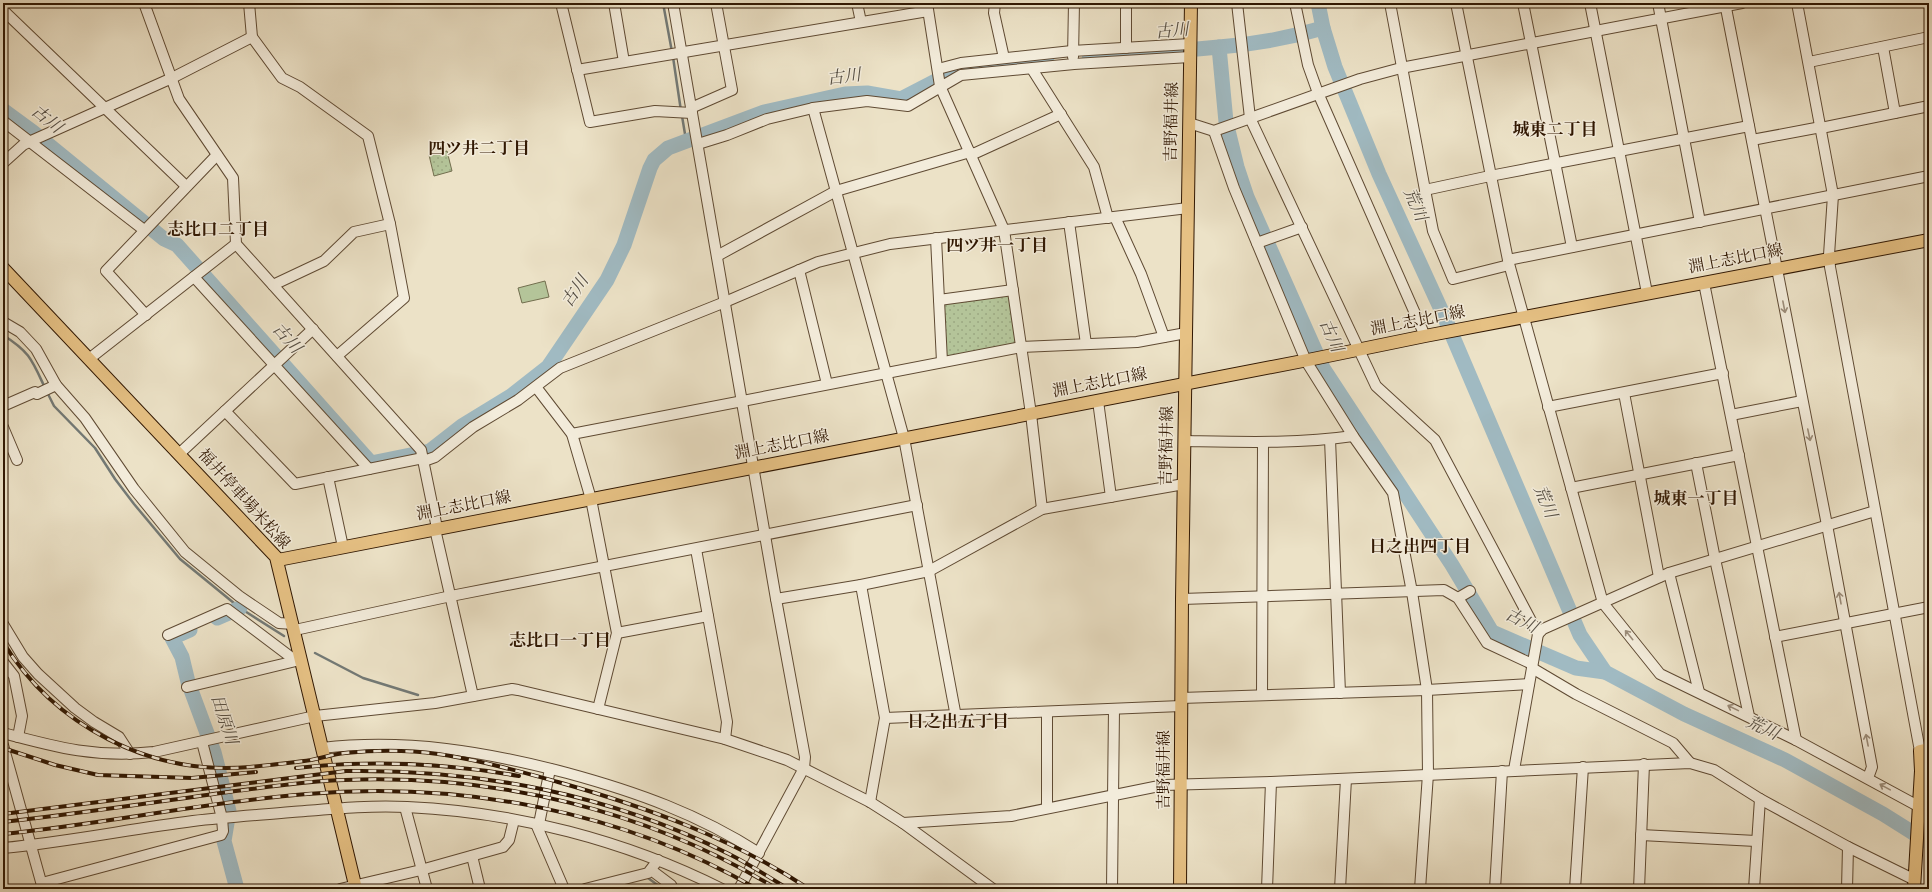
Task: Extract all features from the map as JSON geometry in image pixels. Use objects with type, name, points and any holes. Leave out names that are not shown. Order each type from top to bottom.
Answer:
[{"type":"main road","name":"吉野福井線","points":[[1180,889],[1182,786],[1182,599],[1191,3]]},
{"type":"main road","name":"淵上志比口線","points":[[278,560],[436,528],[1314,359],[1425,336],[1929,240]]},
{"type":"main road","name":"福井停車場米松線","points":[[3,268],[278,560],[294,627],[299,660],[315,716],[356,887]]},
{"type":"main road","points":[[1915,884],[1916,858],[1922,810],[1921,771],[1925,750]]},
{"type":"street","points":[[144,3],[179,98],[233,178],[236,244],[421,450],[424,459],[436,528],[473,696]]},
{"type":"street","points":[[249,3],[252,37],[282,78],[300,87],[368,136],[390,224],[404,298],[337,356]]},
{"type":"street","points":[[561,3],[590,122],[655,111],[692,110],[732,90],[716,3]]},
{"type":"street","points":[[614,3],[624,62]]},
{"type":"street","points":[[673,3],[743,401],[776,599],[805,753],[804,768],[739,889]]},
{"type":"street","points":[[857,3],[861,22]]},
{"type":"street","points":[[995,3],[994,13],[1004,58]]},
{"type":"street","points":[[1074,3],[1072,51],[1074,64]]},
{"type":"street","points":[[1126,3],[1126,48]]},
{"type":"street","points":[[1237,3],[1250,118],[1376,386],[1435,440],[1537,638]]},
{"type":"street","points":[[1295,3],[1308,65],[1318,93],[1425,336]]},
{"type":"street","points":[[1390,3],[1401,68],[1433,231],[1453,279],[1572,247],[1929,176]]},
{"type":"street","points":[[1456,3],[1508,263],[1522,318],[1603,603],[1660,674],[1796,740],[1868,778],[1922,810]]},
{"type":"street","points":[[1524,3],[1572,247]]},
{"type":"street","points":[[1590,3],[1647,293]]},
{"type":"street","points":[[1658,3],[1700,222]]},
{"type":"street","points":[[1189,123],[1222,128],[1318,93],[1360,79],[1401,68],[1661,19],[1725,5],[1742,3]]},
{"type":"street","points":[[1797,3],[1833,195],[1829,259],[1875,511],[1925,750]]},
{"type":"street","points":[[1725,5],[1802,401],[1828,525],[1844,623],[1872,767],[1868,778]]},
{"type":"street","points":[[577,70],[861,22],[927,7],[940,86],[1004,230],[1031,414],[1042,509]]},
{"type":"street","points":[[3,10],[106,107],[186,186]]},
{"type":"street","points":[[3,162],[23,145],[172,78],[252,37]]},
{"type":"street","points":[[1808,62],[1929,37]]},
{"type":"street","points":[[938,69],[961,63],[1072,51],[1190,44]]},
{"type":"street","points":[[1883,47],[1895,113]]},
{"type":"street","points":[[698,144],[727,136],[767,119],[813,108],[867,101],[908,106],[961,75],[1074,64],[1190,57]]},
{"type":"street","points":[[1032,68],[1094,167],[1112,217],[1141,274],[1164,337]]},
{"type":"street","points":[[1752,140],[1821,128],[1929,106]]},
{"type":"street","points":[[813,108],[904,438],[956,717]]},
{"type":"street","points":[[717,256],[836,191],[971,153],[1061,114]]},
{"type":"street","points":[[3,121],[31,141],[144,230]]},
{"type":"street","points":[[1425,190],[1555,163],[1749,126]]},
{"type":"street","points":[[1222,128],[1234,188],[1263,241],[1314,359],[1353,436],[1393,493],[1412,592],[1428,690],[1428,774],[1420,889]]},
{"type":"street","points":[[146,315],[106,271],[217,154]]},
{"type":"street","points":[[225,412],[295,484],[435,457],[473,427],[518,400],[560,368],[725,302],[818,262],[853,252],[890,244],[1188,208]]},
{"type":"street","points":[[1069,222],[1086,344]]},
{"type":"street","points":[[273,285],[324,261],[354,232],[390,224]]},
{"type":"street","points":[[1263,241],[1302,228]]},
{"type":"street","points":[[936,238],[942,362]]},
{"type":"street","points":[[89,359],[236,244]]},
{"type":"street","points":[[799,270],[827,384]]},
{"type":"street","points":[[194,277],[369,469]]},
{"type":"street","points":[[1704,283],[1796,740]]},
{"type":"street","points":[[939,300],[1014,290]]},
{"type":"street","points":[[3,322],[20,332],[36,349],[56,385],[85,418],[134,489],[185,552],[238,597],[279,623],[294,627],[917,505]]},
{"type":"street","points":[[179,454],[313,329]]},
{"type":"street","points":[[572,434],[1021,347],[1137,342],[1186,333]]},
{"type":"street","points":[[1548,407],[1722,374]]},
{"type":"street","points":[[3,406],[35,392],[37,394],[56,385]]},
{"type":"street","points":[[536,387],[572,434],[591,499],[617,633],[598,709]]},
{"type":"street","points":[[1624,393],[1659,577]]},
{"type":"street","points":[[1098,401],[1112,497]]},
{"type":"street","points":[[1731,415],[1802,401]]},
{"type":"street","points":[[3,428],[17,460]]},
{"type":"street","points":[[1184,441],[1264,442],[1330,439],[1353,436]]},
{"type":"street","points":[[1330,439],[1340,693]]},
{"type":"street","points":[[1262,694],[1264,442]]},
{"type":"street","points":[[1571,488],[1739,455]]},
{"type":"street","points":[[1696,463],[1749,716]]},
{"type":"street","points":[[328,477],[343,547]]},
{"type":"street","points":[[776,599],[861,585],[929,571],[1042,509],[1184,484]]},
{"type":"street","points":[[1514,770],[1537,638],[1543,629],[1669,573],[1875,511]]},
{"type":"street","points":[[696,548],[727,722],[725,739]]},
{"type":"street","points":[[1669,573],[1699,692]]},
{"type":"street","points":[[861,585],[885,718],[870,802]]},
{"type":"street","points":[[1182,599],[1336,595],[1444,590],[1463,595],[1487,643],[1532,664],[1576,694],[1673,743],[1690,763]]},
{"type":"street","points":[[168,636],[230,609],[238,597]]},
{"type":"street","points":[[1775,637],[1929,607]]},
{"type":"street","points":[[230,609],[299,660]]},
{"type":"street","points":[[617,633],[708,616]]},
{"type":"street","points":[[3,624],[23,657],[38,674],[75,708],[94,722],[119,737],[130,754]]},
{"type":"street","points":[[187,687],[299,660]]},
{"type":"street","points":[[3,662],[14,676],[16,682],[22,716],[18,737]]},
{"type":"street","points":[[885,718],[956,717],[1114,709],[1262,694],[1428,690],[1530,684]]},
{"type":"street","points":[[3,734],[81,752],[130,754],[154,752],[315,716],[435,703],[516,689],[725,739],[787,760],[870,802],[903,823],[993,889]]},
{"type":"street","points":[[1112,889],[1114,709]]},
{"type":"street","points":[[1046,712],[1047,808]]},
{"type":"street","points":[[3,745],[42,886],[218,837],[223,831],[222,818],[202,742]]},
{"type":"street","points":[[322,748],[349,745],[385,744],[442,748],[498,756],[620,788],[675,808],[711,824],[759,853]]},
{"type":"street","points":[[903,823],[1010,816],[1164,785],[1182,786],[1690,763],[1714,770],[1760,799],[1915,884]]},
{"type":"street","points":[[1639,889],[1644,764]]},
{"type":"street","points":[[1575,889],[1583,767]]},
{"type":"street","points":[[550,769],[538,824],[564,889]]},
{"type":"street","points":[[1495,889],[1502,771]]},
{"type":"street","points":[[1340,889],[1346,779]]},
{"type":"street","points":[[1267,889],[1271,782]]},
{"type":"street","points":[[1754,889],[1760,799]]},
{"type":"street","points":[[3,848],[222,818],[337,809],[405,807],[481,814],[538,824],[576,833],[658,860],[722,889]]},
{"type":"street","points":[[405,807],[427,889]]},
{"type":"street","points":[[340,889],[356,887],[504,847],[509,840],[514,820]]},
{"type":"street","points":[[1641,835],[1756,841]]},
{"type":"street","points":[[1846,889],[1848,847]]},
{"type":"street","points":[[472,856],[480,889]]},
{"type":"street","points":[[585,889],[648,873],[658,860]]},
{"type":"street","points":[[651,870],[671,885],[673,889]]},
{"type":"green space","points":[[447,151],[452,171],[434,176],[429,155]]},
{"type":"green space","points":[[545,281],[549,297],[522,303],[518,288]]},
{"type":"green space","points":[[1013,290],[1021,347],[942,362],[939,300]]},
{"type":"waterway","points":[[663,3],[672,52]]},
{"type":"waterway","name":"荒川","points":[[1318,3],[1323,28],[1335,67],[1379,174],[1444,316],[1580,635],[1605,672],[1684,714],[1785,760],[1883,814],[1929,843]]},
{"type":"waterway","points":[[1219,47],[1271,40],[1323,28]]},
{"type":"waterway","name":"古川","points":[[1089,59],[1219,47],[1226,122],[1237,167],[1247,197],[1323,368],[1452,565],[1492,632],[1576,668],[1605,672]]},
{"type":"waterway","points":[[673,57],[681,111]]},
{"type":"waterway","name":"古川","points":[[3,110],[33,132],[164,239],[177,245],[371,463],[430,451],[462,426],[511,396],[548,367],[607,280],[624,245],[650,168],[654,160],[668,148],[764,112],[845,94],[867,93],[901,99],[957,70],[1047,62]]},
{"type":"waterway","points":[[682,116],[686,140]]},
{"type":"waterway","points":[[3,335],[12,341],[29,357],[45,388]]},
{"type":"waterway","points":[[47,392],[54,406],[95,448],[115,479],[134,504],[180,559],[240,608],[284,636]]},
{"type":"waterway","name":"田原川","points":[[217,618],[240,608]]},
{"type":"waterway","name":"田原川","points":[[190,630],[172,638],[182,657],[188,682],[214,752],[229,811],[224,841],[237,889]]},
{"type":"waterway","points":[[315,653],[363,678],[418,695]]},
{"type":"waterway","points":[[648,878],[663,889]]},
{"type":"railway","points":[[3,642],[24,672],[49,698],[77,721],[108,739],[142,754],[177,763],[213,768],[250,767],[311,760],[357,752],[380,751],[427,753],[468,759],[558,782],[656,813],[719,839],[750,854],[809,889]]},
{"type":"railway","points":[[3,748],[55,765],[98,775],[192,778],[256,772]]},
{"type":"railway","points":[[296,768],[352,764],[408,764],[463,768],[519,776]]},
{"type":"railway","points":[[3,814],[346,771],[445,775],[542,789],[638,815],[684,833],[729,854],[788,889]]},
{"type":"railway","points":[[3,822],[314,782],[345,780],[402,780],[458,783],[514,791],[569,803],[623,818],[676,838],[728,861],[777,889]]},
{"type":"railway","points":[[3,834],[79,825],[231,802],[307,794],[365,791],[423,792],[482,798],[540,807],[596,821],[652,839],[706,862],[757,889]]},
{"type":"district","name":"城東二丁目","points":[[1555,131]]},
{"type":"district","name":"四ツ井二丁目","points":[[479,150]]},
{"type":"district","name":"志比口二丁目","points":[[218,231]]},
{"type":"district","name":"四ツ井一丁目","points":[[997,247]]},
{"type":"district","name":"城東一丁目","points":[[1696,500]]},
{"type":"district","name":"日之出四丁目","points":[[1420,548]]},
{"type":"district","name":"志比口一丁目","points":[[560,642]]},
{"type":"district","name":"日之出五丁目","points":[[958,723]]}]
